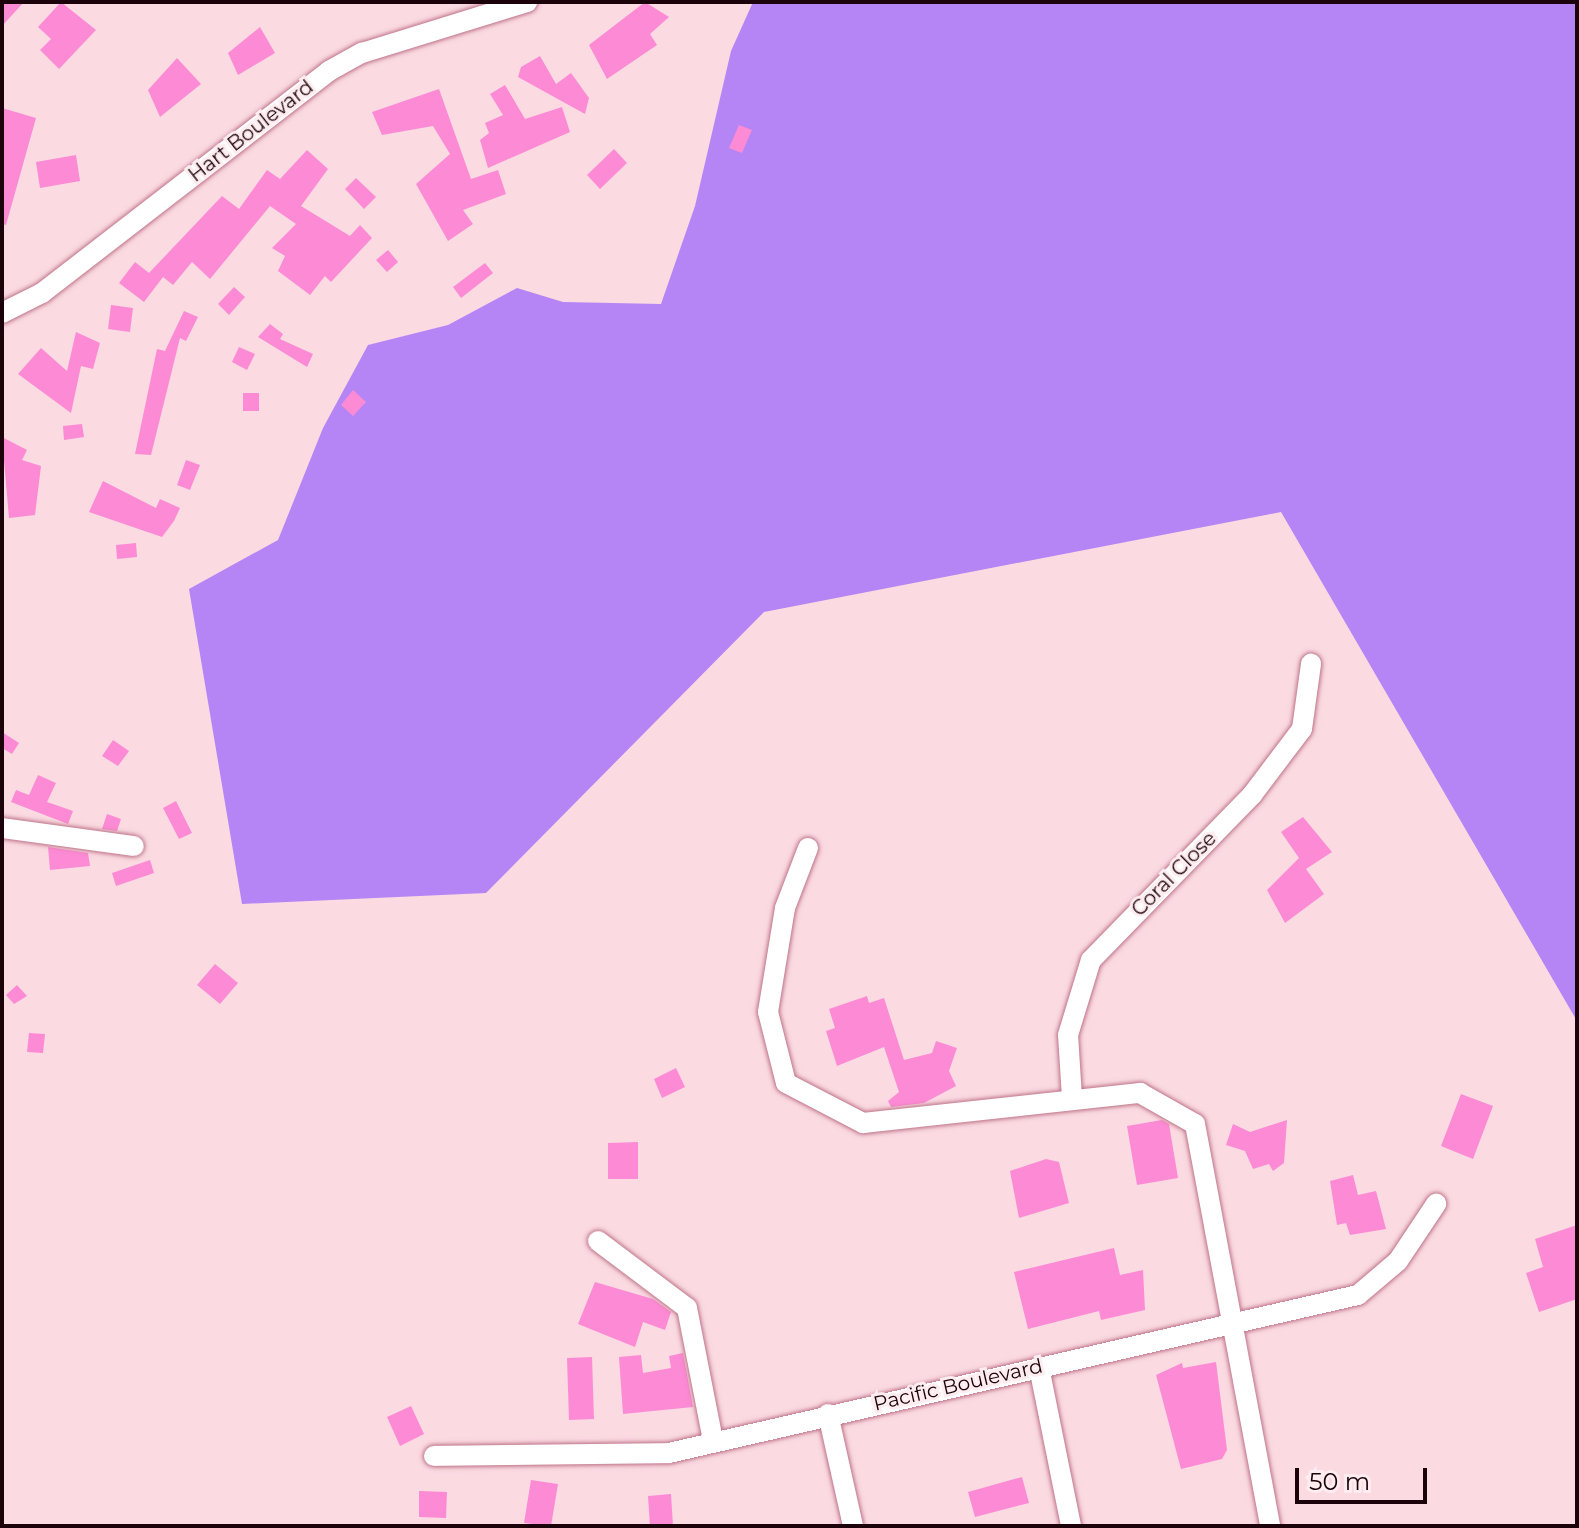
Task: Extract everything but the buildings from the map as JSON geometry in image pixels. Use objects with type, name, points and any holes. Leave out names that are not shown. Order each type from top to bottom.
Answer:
[{"type":"street","name":"Hart Boulevard","points":[[2,313],[42,293],[329,71],[362,53],[527,2]]},
{"type":"street","name":"Coral Close","points":[[1072,1098],[1068,1035],[1091,960],[1252,795],[1302,729],[1311,664]]},
{"type":"street","points":[[2,828],[134,846]]},
{"type":"street","points":[[808,848],[785,908],[768,1012],[786,1083],[863,1123],[1140,1093],[1195,1124],[1270,1526]]},
{"type":"street","name":"Pacific Boulevard","points":[[434,1456],[669,1453],[713,1440],[1358,1295],[1398,1261],[1436,1204]]},
{"type":"street","points":[[598,1241],[687,1308],[713,1440]]},
{"type":"street","points":[[1039,1367],[1071,1526]]},
{"type":"street","points":[[828,1414],[853,1526]]},
{"type":"shaded area","points":[[753,2],[1577,2],[1577,1021],[1281,512],[764,612],[486,893],[242,904],[189,589],[278,540],[323,428],[368,345],[448,325],[517,288],[563,302],[661,304],[695,206],[731,51]]}]
